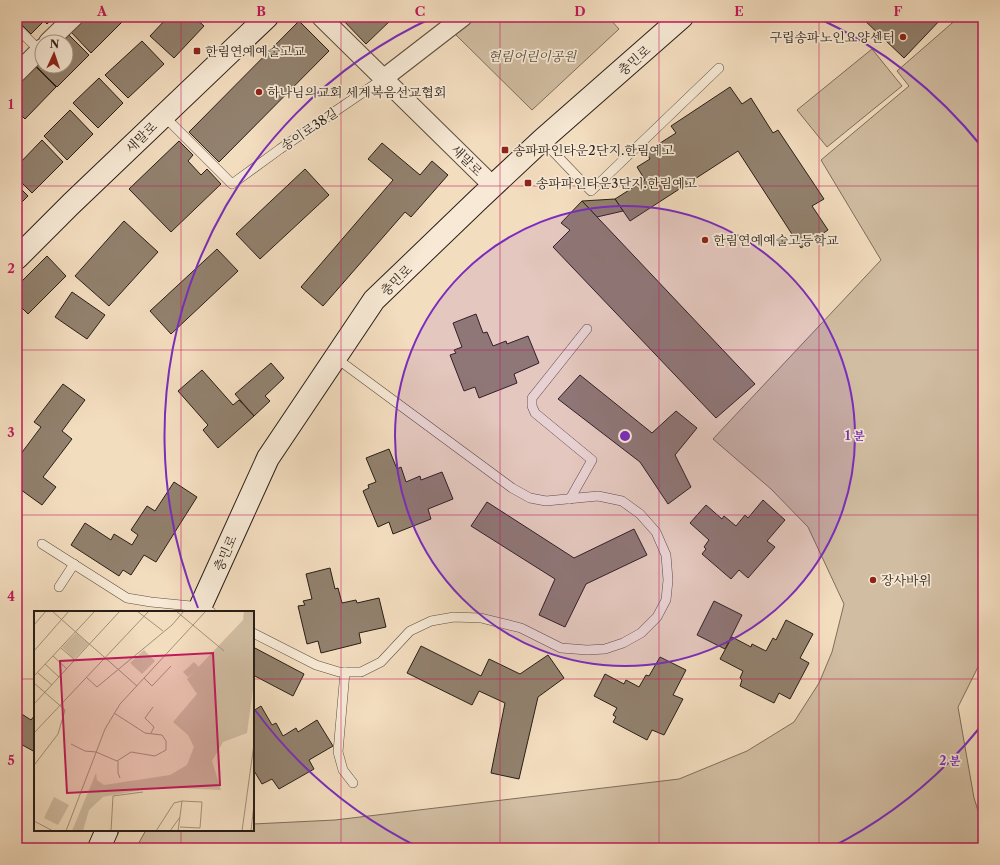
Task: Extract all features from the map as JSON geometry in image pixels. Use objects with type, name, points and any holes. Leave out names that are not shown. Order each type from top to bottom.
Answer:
[{"type":"street","points":[[56,34],[74,17]]},
{"type":"street","name":"새말로","points":[[17,258],[76,199],[267,17]]},
{"type":"street","name":"새말로","points":[[321,17],[493,186]]},
{"type":"street","name":"송이로38길","points":[[384,78],[463,17]]},
{"type":"street","name":"충민로","points":[[204,610],[268,458],[374,300],[542,140],[682,17]]},
{"type":"street","points":[[17,73],[34,56]]},
{"type":"street","points":[[100,848],[107,831]]},
{"type":"lane","points":[[17,28],[34,40]]},
{"type":"lane","points":[[542,140],[591,191],[720,68]]},
{"type":"lane","name":"송이로38길","points":[[164,115],[232,184],[280,149],[384,78]]},
{"type":"lane","points":[[570,499],[592,460],[535,413],[532,406],[532,398],[587,329]]},
{"type":"lane","points":[[254,634],[316,665],[339,672],[361,672],[381,662],[410,631],[431,621],[454,617],[481,618],[521,628],[561,648],[587,650],[605,649],[623,643],[641,633],[657,617],[666,600],[668,580],[666,555],[656,532],[640,514],[622,501],[598,496],[546,501],[530,498],[512,488],[336,358]]},
{"type":"lane","points":[[42,544],[128,598],[204,610]]},
{"type":"lane","points":[[59,587],[74,564]]},
{"type":"lane","points":[[345,672],[338,752],[343,770],[353,783]]},
{"type":"green space","name":"현림어린이공원","points":[[476,17],[608,17],[619,29],[532,110],[455,34]]},
{"type":"green space","points":[[959,17],[983,17],[983,657],[958,707],[974,798],[983,826],[983,848],[136,848],[145,831],[254,831],[254,824],[335,820],[679,779],[747,751],[794,722],[819,683],[832,652],[844,604],[808,527],[771,489],[713,439],[881,260],[821,160],[909,86],[897,71]]},
{"type":"green space","points":[[872,49],[902,86],[827,147],[797,110]]},
{"type":"building","points":[[17,17],[54,17],[47,24],[44,21],[31,34],[17,20]]},
{"type":"building","points":[[84,17],[118,17],[123,21],[91,53],[70,31]]},
{"type":"building","points":[[168,17],[194,17],[204,26],[174,58],[150,36]]},
{"type":"building","points":[[340,17],[394,17],[366,44]]},
{"type":"building","name":"구립송파노인요양센터","points":[[861,17],[943,17],[904,58]]},
{"type":"building","name":"하나님의교회 세계복음선교협회","points":[[299,21],[329,51],[219,162],[189,132]]},
{"type":"building","points":[[74,40],[89,55],[74,70]]},
{"type":"building","points":[[142,41],[164,64],[128,98],[105,75]]},
{"type":"building","points":[[34,65],[34,74],[43,74],[56,87],[25,119],[17,111],[17,82]]},
{"type":"building","points":[[44,74],[70,74],[57,87]]},
{"type":"building","points":[[99,78],[123,103],[98,128],[73,103]]},
{"type":"building","points":[[730,87],[742,104],[751,98],[773,133],[778,130],[824,199],[812,206],[828,230],[801,248],[738,151],[630,221],[615,199],[645,180],[637,167],[650,159],[646,152],[676,133],[671,126]]},
{"type":"building","points":[[70,110],[93,134],[67,160],[44,136]]},
{"type":"building","points":[[42,140],[63,162],[32,193],[17,178],[17,166]]},
{"type":"building","points":[[179,141],[193,155],[188,161],[201,175],[207,169],[221,184],[171,232],[129,189]]},
{"type":"building","points":[[382,143],[420,175],[432,161],[448,175],[411,217],[405,212],[323,306],[301,287],[393,180],[368,159]]},
{"type":"building","points":[[305,169],[329,195],[260,259],[236,234]]},
{"type":"building","points":[[17,185],[28,196],[17,207]]},
{"type":"building","points":[[615,199],[623,211],[597,217],[582,201]]},
{"type":"building","points":[[582,201],[755,384],[716,418],[553,247],[570,230],[561,223]]},
{"type":"building","points":[[124,221],[158,252],[109,306],[75,276]]},
{"type":"building","points":[[217,249],[238,271],[171,334],[150,311]]},
{"type":"building","points":[[47,256],[66,276],[28,314],[17,303],[17,286]]},
{"type":"building","points":[[72,292],[105,315],[87,339],[55,317]]},
{"type":"building","points":[[476,314],[483,333],[487,332],[493,346],[506,341],[507,344],[528,336],[539,363],[514,374],[517,383],[479,398],[475,387],[464,391],[450,355],[456,353],[454,350],[462,347],[453,323]]},
{"type":"building","points":[[271,363],[284,378],[265,396],[270,401],[254,416],[235,394]]},
{"type":"building","points":[[202,370],[233,405],[239,400],[254,416],[218,448],[203,430],[208,425],[178,391]]},
{"type":"building","points":[[580,375],[652,433],[676,411],[697,428],[675,455],[691,487],[668,504],[640,462],[558,399]]},
{"type":"building","points":[[63,384],[85,400],[62,431],[72,439],[43,477],[56,487],[42,505],[17,487],[17,459],[41,427],[34,422]]},
{"type":"building","points":[[389,449],[397,469],[401,467],[406,482],[420,476],[421,480],[442,472],[453,499],[428,509],[431,519],[393,534],[389,522],[378,527],[363,491],[369,488],[368,485],[376,482],[366,458]]},
{"type":"building","points":[[174,482],[197,497],[156,562],[144,555],[131,575],[123,570],[119,576],[71,545],[85,523],[111,540],[114,534],[132,545],[138,535],[131,530],[147,506],[155,511]]},
{"type":"building","points":[[763,500],[785,520],[767,541],[775,547],[748,578],[739,570],[731,579],[702,554],[706,549],[704,547],[709,540],[690,523],[706,505],[722,519],[724,516],[736,526],[745,515],[748,518]]},
{"type":"building","points":[[487,502],[574,558],[634,529],[647,555],[586,584],[565,627],[539,615],[555,579],[471,526]]},
{"type":"building","points":[[330,568],[335,589],[338,588],[342,603],[356,600],[357,603],[379,598],[386,627],[359,633],[361,643],[321,653],[318,641],[307,644],[298,606],[305,605],[303,601],[312,599],[306,574]]},
{"type":"building","points":[[714,601],[742,615],[725,649],[697,635]]},
{"type":"building","points":[[786,620],[813,634],[800,658],[809,663],[790,699],[779,693],[774,703],[740,686],[742,680],[740,678],[743,671],[720,659],[732,637],[751,647],[752,644],[766,651],[773,638],[776,640]]},
{"type":"building","points":[[421,646],[481,676],[489,659],[520,674],[548,655],[564,678],[538,697],[519,779],[491,773],[505,703],[479,691],[472,705],[407,673]]},
{"type":"building","points":[[254,648],[304,674],[293,696],[254,676]]},
{"type":"building","points":[[660,657],[686,670],[673,695],[683,699],[664,735],[652,730],[647,740],[613,722],[616,717],[613,715],[617,708],[594,696],[605,674],[624,684],[626,680],[639,687],[646,675],[649,676]]},
{"type":"building","points":[[261,706],[272,725],[276,723],[283,736],[296,728],[298,732],[317,720],[333,746],[309,760],[314,769],[279,789],[272,779],[262,784],[254,771],[254,710]]},
{"type":"building","points":[[17,711],[31,720],[34,716],[34,751],[17,742]]},
{"type":"place","name":"구립송파노인요양센터","points":[[903,37]]},
{"type":"place","name":"한림연예예술고교","points":[[197,51]]},
{"type":"place","name":"하나님의교회 세계복음선교협회","points":[[259,92]]},
{"type":"place","name":"송파파인타운2단지.한림예고","points":[[505,150]]},
{"type":"place","name":"송파파인타운3단지.한림예고","points":[[528,183]]},
{"type":"place","name":"한림연예예술고등학교","points":[[705,240]]},
{"type":"place","name":"장사바위","points":[[873,580]]}]
